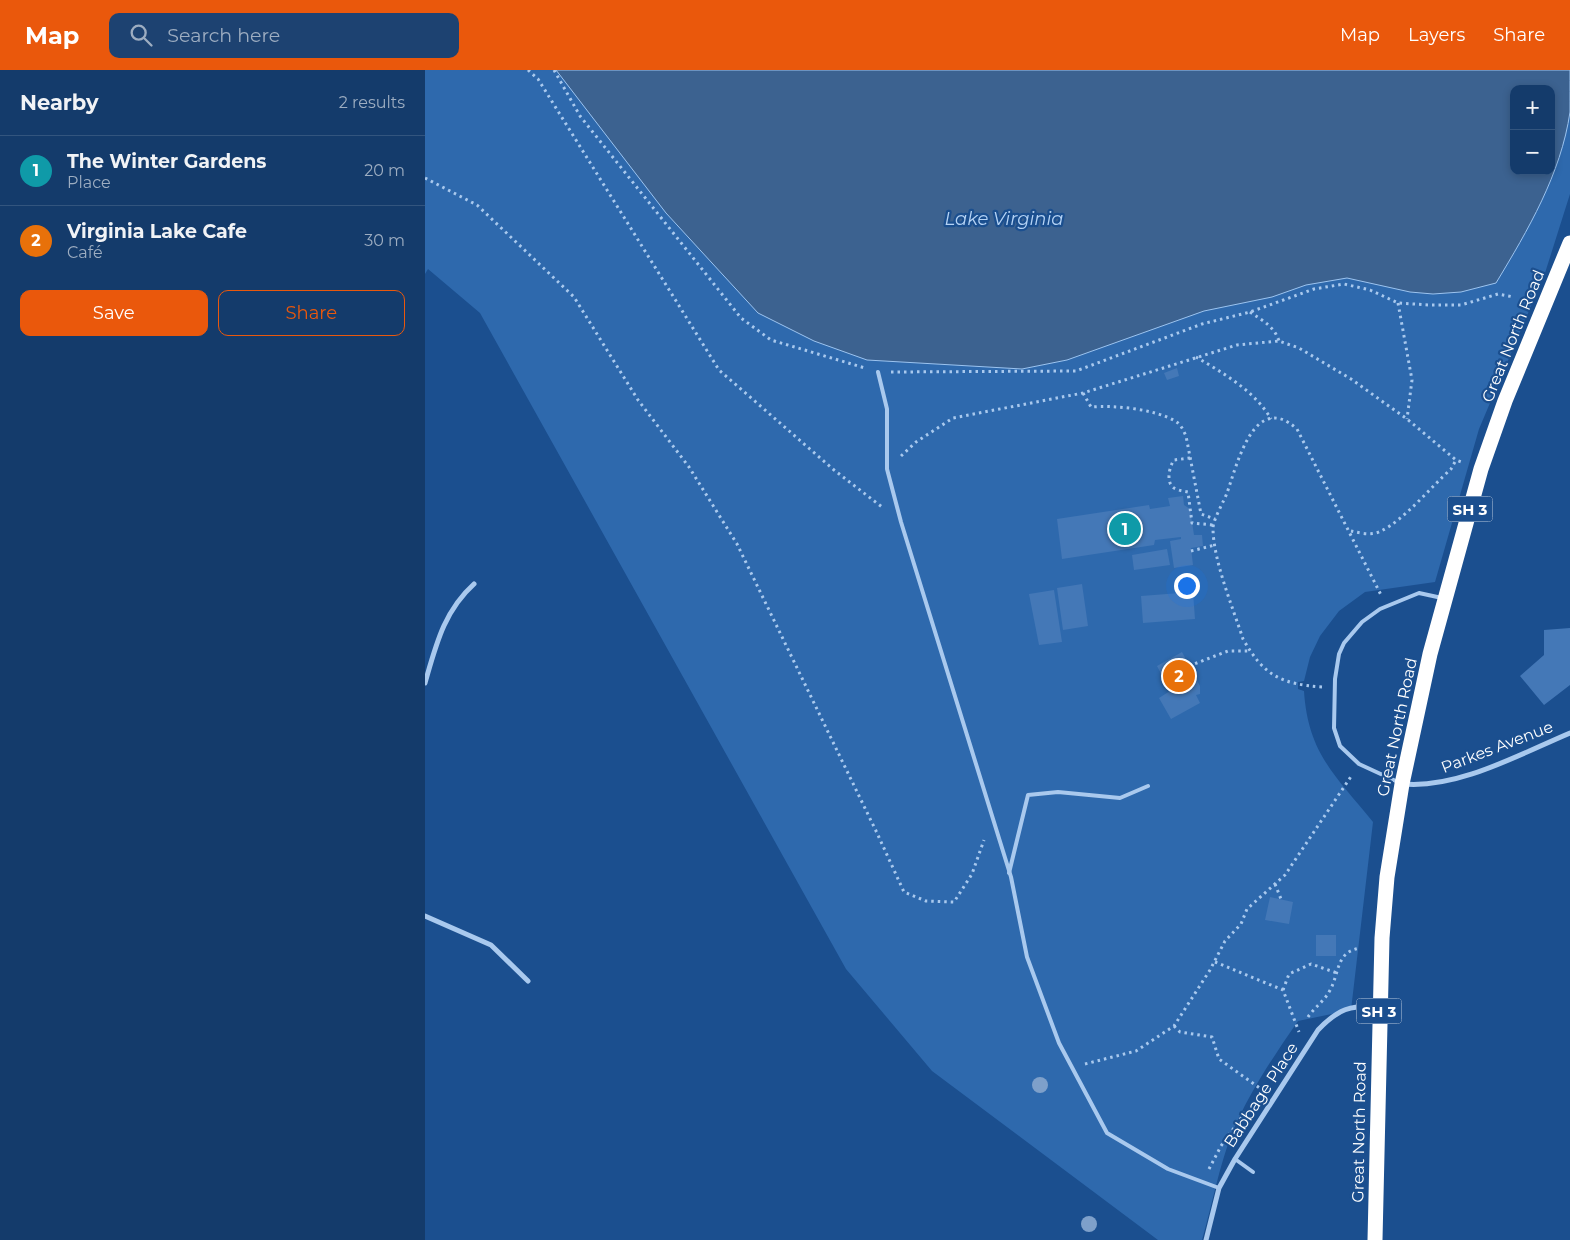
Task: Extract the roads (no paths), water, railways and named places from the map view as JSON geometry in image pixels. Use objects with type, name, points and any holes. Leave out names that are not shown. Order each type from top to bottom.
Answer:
[{"type":"highway","name":"Great North Road","points":[[1375,1240],[1379,1006],[1387,877],[1402,784],[1445,599],[1481,470],[1505,401],[1570,243]]},
{"type":"street","points":[[425,683],[447,617],[459,598],[474,584]]},
{"type":"street","name":"Parkes Avenue","points":[[1402,784],[1421,786],[1445,782],[1570,733]]},
{"type":"street","points":[[425,916],[491,945],[528,980]]},
{"type":"street","name":"Babbage Place","points":[[1206,1240],[1219,1188],[1235,1159],[1317,1030],[1332,1015],[1345,1009],[1360,1006],[1379,1006]]},
{"type":"lane","points":[[878,372],[887,409],[887,468],[901,522],[1009,874],[1027,957],[1043,1005],[1077,1082],[1107,1133],[1168,1169],[1219,1188]]},
{"type":"lane","points":[[1402,784],[1359,764],[1339,746],[1333,728],[1335,679],[1339,654],[1344,643],[1362,622],[1380,609],[1419,593],[1445,599]]},
{"type":"lane","points":[[1009,874],[1028,795],[1058,792],[1120,798],[1148,786]]},
{"type":"lane","points":[[1235,1159],[1253,1172]]},
{"type":"water","name":"Lake Virginia","points":[[556,70],[1570,70],[1570,112],[1566,135],[1555,168],[1555,85],[1510,85],[1510,175],[1552,175],[1542,201],[1496,283],[1461,292],[1433,294],[1410,292],[1347,278],[1306,285],[1272,297],[1204,311],[1067,360],[1022,369],[867,360],[814,341],[758,313],[666,213]]},
{"type":"place","name":"The Winter Gardens","points":[[1125,529]]},
{"type":"place","name":"Virginia Lake Cafe","points":[[1179,676]]}]
